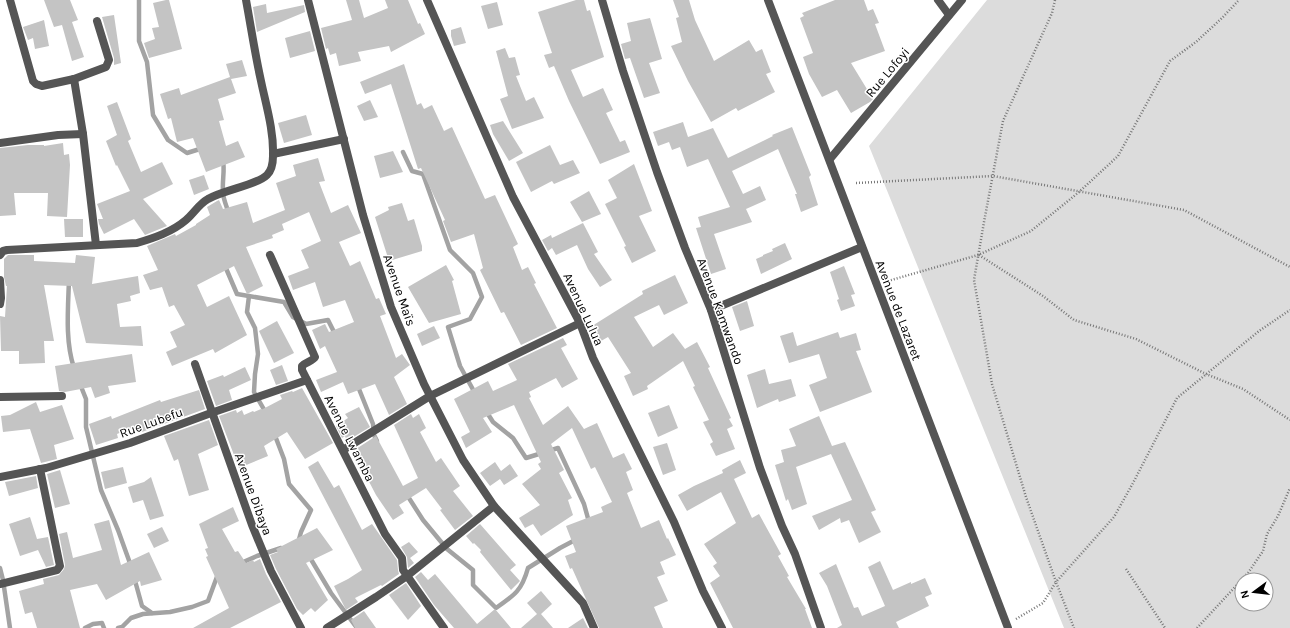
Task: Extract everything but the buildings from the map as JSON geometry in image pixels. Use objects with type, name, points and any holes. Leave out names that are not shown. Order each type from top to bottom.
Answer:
[{"type":"street","points":[[10,0],[31,75],[36,84],[42,86],[74,79],[106,67],[109,62],[97,21]]},
{"type":"street","points":[[0,255],[3,251],[7,250],[137,243],[149,240],[168,232],[186,220],[206,200],[214,195],[256,181],[265,177],[270,172],[274,154],[270,125],[256,59],[246,0]]},
{"type":"street","name":"Avenue Maïs","points":[[308,0],[363,215],[391,308],[430,396],[463,460],[494,506],[583,603],[594,628]]},
{"type":"street","name":"Avenue Lulua","points":[[427,0],[513,197],[580,323],[593,358],[674,522],[703,591],[722,628]]},
{"type":"street","name":"Avenue Kamwando","points":[[602,0],[623,71],[657,172],[710,310],[760,468],[782,526],[796,554],[821,628]]},
{"type":"street","name":"Avenue de Lazaret","points":[[768,0],[1007,625]]},
{"type":"street","points":[[938,0],[950,16]]},
{"type":"street","name":"Rue Lofoyi","points":[[830,160],[962,0]]},
{"type":"street","points":[[74,79],[83,134],[96,245]]},
{"type":"street","points":[[0,143],[58,135],[83,134]]},
{"type":"street","points":[[274,154],[344,139]]},
{"type":"street","points":[[710,310],[862,247]]},
{"type":"street","name":"Avenue Lwamba","points":[[270,255],[315,357],[302,368],[307,380],[385,534],[402,558],[403,570],[444,628]]},
{"type":"street","points":[[0,280],[2,298],[0,304]]},
{"type":"street","points":[[343,450],[430,396],[580,323]]},
{"type":"street","name":"Avenue Dibaya","points":[[195,364],[211,413],[268,565],[301,628]]},
{"type":"street","name":"Rue Lubefu","points":[[0,477],[40,469],[130,443],[307,380]]},
{"type":"street","points":[[0,397],[62,396]]},
{"type":"street","points":[[0,584],[57,570],[60,566],[40,469]]},
{"type":"street","points":[[327,628],[407,576],[494,506]]},
{"type":"path","points":[[1055,0],[1052,12],[1003,121],[974,280],[992,384],[1026,497],[1074,628]]},
{"type":"path","points":[[876,285],[978,255],[1031,232],[1079,192],[1118,156],[1170,61],[1196,42],[1239,0]]},
{"type":"path","points":[[856,183],[993,176],[1184,210],[1290,267]]},
{"type":"path","points":[[978,255],[1043,296],[1074,320],[1136,339],[1206,374],[1243,389],[1290,420]]},
{"type":"path","points":[[1007,625],[1043,603],[1056,582],[1114,517],[1177,398],[1259,331],[1290,310]]},
{"type":"path","points":[[1197,628],[1248,573],[1263,551],[1267,534],[1278,516],[1290,488]]},
{"type":"path","points":[[1126,569],[1165,628]]},
{"type":"shaded area","points":[[987,0],[1290,0],[1290,628],[1064,628],[869,146]]},
{"type":"waterway","points":[[139,0],[139,41],[147,62],[153,115],[168,140],[187,153],[203,148]]},
{"type":"waterway","points":[[403,152],[412,171],[423,174],[450,250],[473,273],[482,297],[470,319],[448,327],[460,366],[476,395]]},
{"type":"waterway","points":[[223,161],[223,195],[229,214]]},
{"type":"waterway","points":[[225,266],[237,294],[284,302],[293,317],[306,324],[328,320],[336,336]]},
{"type":"waterway","points":[[69,280],[68,336],[74,368]]},
{"type":"waterway","points":[[249,296],[247,312],[255,328],[258,354],[254,392],[266,413]]},
{"type":"waterway","points":[[80,384],[86,399],[86,427],[101,490],[131,566]]},
{"type":"waterway","points":[[357,384],[373,424],[374,435],[377,441]]},
{"type":"waterway","points":[[486,411],[493,422],[513,438],[526,458],[558,448],[584,504],[589,522]]},
{"type":"waterway","points":[[274,433],[284,459],[289,484],[311,510],[301,532],[298,543]]},
{"type":"waterway","points":[[407,495],[423,520],[447,549],[473,570],[473,585],[496,608],[517,591],[526,576],[528,568],[577,539]]},
{"type":"waterway","points":[[241,563],[281,548]]},
{"type":"waterway","points":[[309,556],[331,593],[357,628]]},
{"type":"waterway","points":[[0,568],[10,628]]},
{"type":"waterway","points":[[118,628],[122,627],[131,618],[143,614],[170,612],[192,607],[208,601],[218,574]]},
{"type":"waterway","points":[[134,577],[142,606],[152,613]]},
{"type":"waterway","points":[[85,628],[93,624],[102,623],[104,628]]}]
